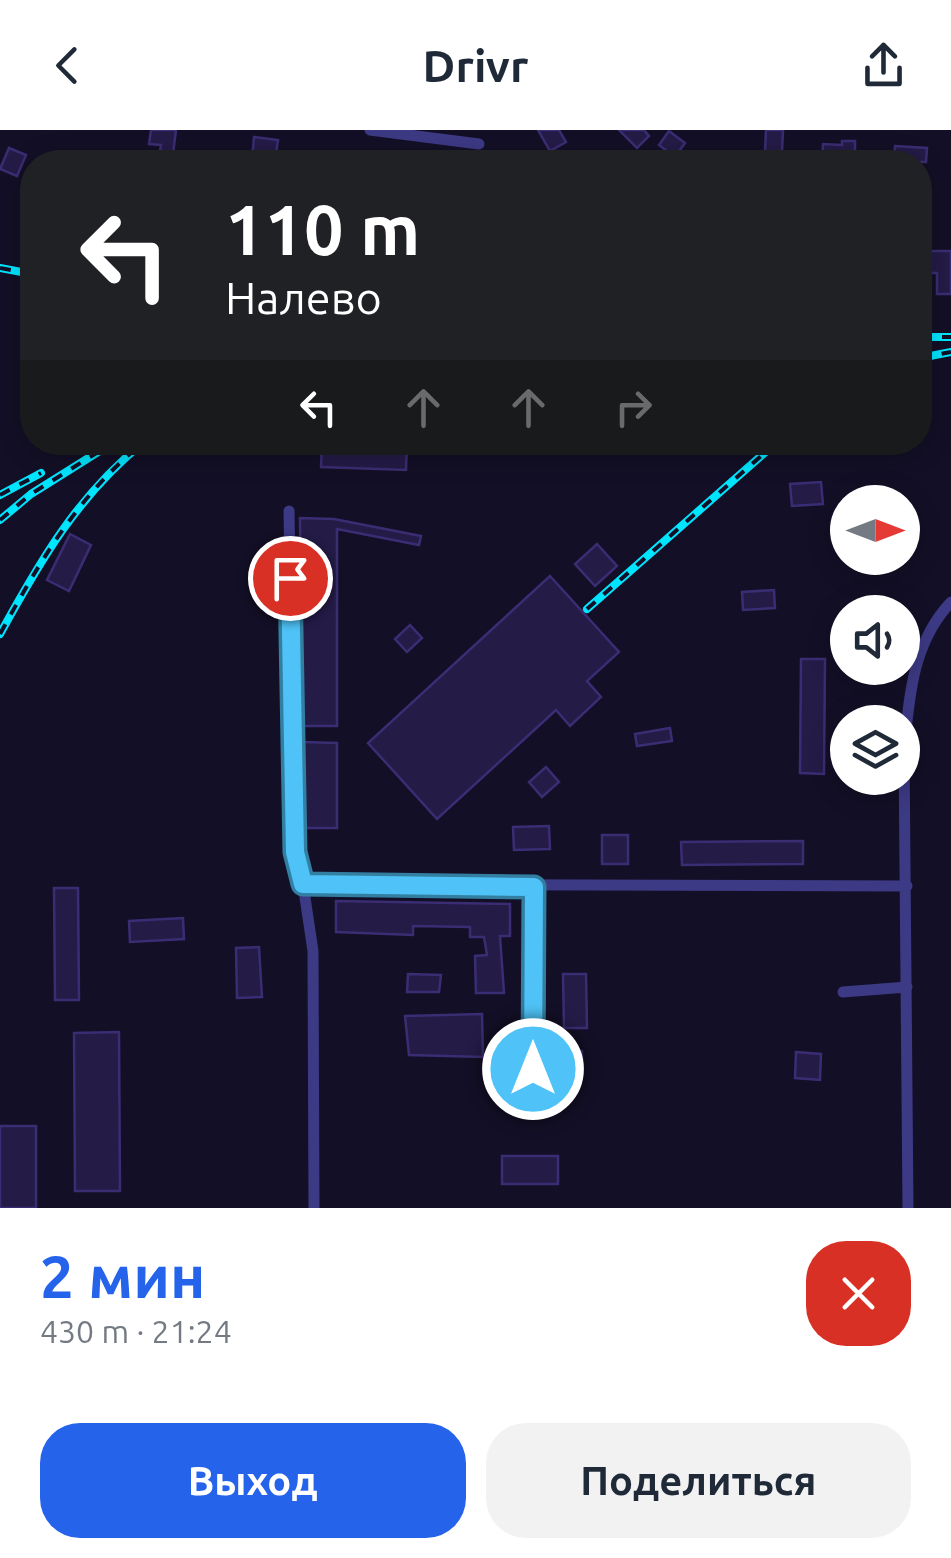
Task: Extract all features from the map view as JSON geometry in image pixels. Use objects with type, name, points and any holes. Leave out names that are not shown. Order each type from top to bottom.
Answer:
[{"type":"street","points":[[370,130],[479,144]]},
{"type":"street","points":[[289,511],[295,852],[313,952],[314,1208]]},
{"type":"street","points":[[908,1208],[904,752],[911,683],[936,618],[951,602]]},
{"type":"street","points":[[303,884],[907,886]]},
{"type":"street","points":[[533,1069],[534,887]]},
{"type":"street","points":[[843,992],[907,987]]},
{"type":"building","points":[[151,130],[176,130],[174,150],[160,150],[161,145],[149,144]]},
{"type":"building","points":[[538,130],[559,130],[566,142],[549,150]]},
{"type":"building","points":[[619,130],[644,130],[649,136],[637,148]]},
{"type":"building","points":[[766,130],[783,130],[782,150],[765,150]]},
{"type":"building","points":[[669,131],[685,143],[680,150],[666,150],[659,145]]},
{"type":"building","points":[[254,137],[278,140],[277,150],[253,150]]},
{"type":"building","points":[[842,141],[855,141],[855,150],[823,150],[823,144],[842,145]]},
{"type":"building","points":[[895,146],[927,148],[927,150],[895,150]]},
{"type":"building","points":[[9,148],[20,153],[17,176],[0,169]]},
{"type":"building","points":[[932,251],[951,251],[951,294],[937,294],[937,273],[932,273]]},
{"type":"building","points":[[321,455],[407,455],[406,470],[321,467]]},
{"type":"building","points":[[821,482],[823,504],[792,506],[790,484]]},
{"type":"building","points":[[300,518],[334,519],[421,536],[419,545],[337,529],[337,726],[302,726]]},
{"type":"building","points":[[70,534],[91,545],[69,591],[47,580]]},
{"type":"building","points":[[597,544],[617,566],[595,586],[575,564]]},
{"type":"building","points":[[550,576],[619,652],[587,681],[601,697],[570,726],[556,710],[437,819],[368,743]]},
{"type":"building","points":[[774,590],[775,608],[743,610],[742,592]]},
{"type":"building","points":[[410,625],[422,638],[407,652],[395,639]]},
{"type":"building","points":[[801,659],[825,659],[824,774],[800,773]]},
{"type":"building","points":[[670,728],[672,741],[637,746],[635,734]]},
{"type":"building","points":[[303,742],[337,743],[337,828],[304,828]]},
{"type":"building","points":[[546,767],[559,782],[542,797],[529,782]]},
{"type":"building","points":[[549,826],[550,849],[514,850],[513,827]]},
{"type":"building","points":[[602,835],[628,835],[628,864],[602,864]]},
{"type":"building","points":[[803,841],[803,864],[682,865],[681,842]]},
{"type":"building","points":[[54,888],[78,888],[79,1000],[55,1000]]},
{"type":"building","points":[[336,901],[510,904],[510,936],[500,936],[504,993],[476,993],[475,956],[487,955],[484,937],[470,937],[470,927],[413,926],[413,935],[336,932]]},
{"type":"building","points":[[183,918],[184,939],[130,942],[129,921]]},
{"type":"building","points":[[259,947],[262,997],[237,998],[236,948]]},
{"type":"building","points":[[408,974],[441,975],[439,992],[407,992]]},
{"type":"building","points":[[563,974],[586,974],[587,1028],[564,1028]]},
{"type":"building","points":[[482,1014],[483,1057],[409,1055],[405,1016]]},
{"type":"building","points":[[119,1032],[120,1191],[75,1191],[74,1033]]},
{"type":"building","points":[[553,1051],[582,1051],[582,1077],[553,1077]]},
{"type":"building","points":[[796,1052],[821,1054],[820,1080],[795,1078]]},
{"type":"building","points":[[0,1126],[36,1126],[36,1208],[0,1208]]},
{"type":"building","points":[[502,1156],[558,1156],[558,1184],[502,1184]]},
{"type":"railway","points":[[0,268],[20,272]]},
{"type":"railway","points":[[932,337],[951,337]]},
{"type":"railway","points":[[932,356],[951,352]]},
{"type":"railway","points":[[0,520],[31,494],[93,455]]},
{"type":"railway","points":[[0,634],[62,531],[99,484],[129,455]]},
{"type":"railway","points":[[587,609],[762,455]]},
{"type":"railway","points":[[0,495],[41,473]]},
{"type":"route","points":[[290,578],[295,852],[303,884],[534,887],[533,1069]]}]
